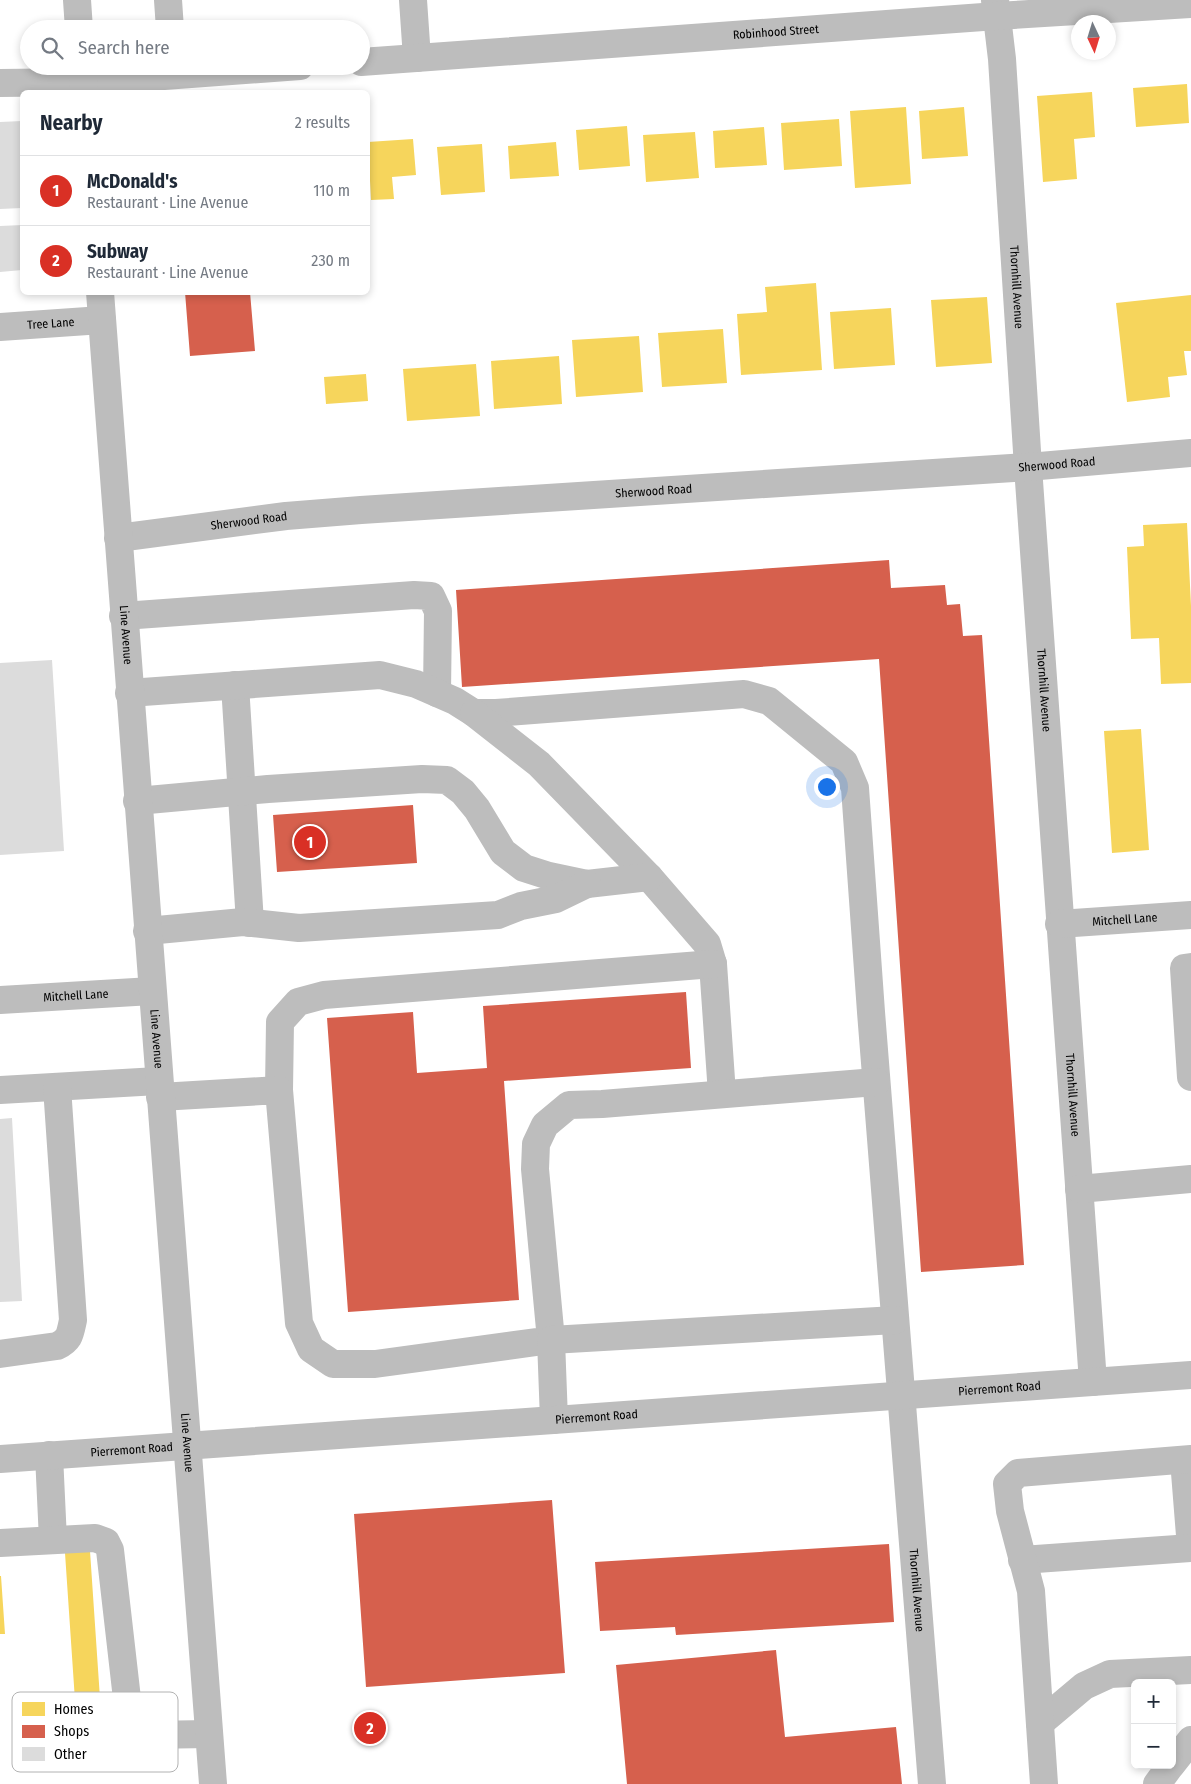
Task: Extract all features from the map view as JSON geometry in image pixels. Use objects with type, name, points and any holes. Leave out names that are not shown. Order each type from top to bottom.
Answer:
[{"type":"street","points":[[77,0],[79,20]]},
{"type":"street","points":[[168,0],[169,20]]},
{"type":"street","points":[[413,0],[417,58]]},
{"type":"street","name":"Robinhood Street","points":[[370,61],[996,8],[1191,4]]},
{"type":"street","name":"Thornhill Avenue","points":[[996,8],[1002,59],[1059,924],[1092,1382]]},
{"type":"street","points":[[0,83],[83,80],[134,75]]},
{"type":"street","name":"Line Avenue","points":[[100,295],[137,801],[213,1784]]},
{"type":"street","name":"Tree Lane","points":[[0,327],[102,320]]},
{"type":"street","name":"Sherwood Road","points":[[118,538],[286,516],[361,510],[1028,467],[1191,454]]},
{"type":"street","points":[[123,616],[404,596],[431,596],[438,612],[455,703]]},
{"type":"street","points":[[129,693],[380,674],[416,684],[455,703],[539,764],[649,877],[707,944],[713,964],[722,1094]]},
{"type":"street","points":[[235,685],[250,923]]},
{"type":"street","name":"Thornhill Avenue","points":[[455,703],[496,713],[744,694],[769,701],[844,762],[855,788],[876,1082],[932,1784]]},
{"type":"street","points":[[137,801],[422,779],[447,780],[463,792],[477,809],[503,852],[524,868],[549,876],[587,884],[649,877]]},
{"type":"street","points":[[147,931],[243,922],[299,928],[498,915],[521,906],[556,899],[587,884]]},
{"type":"street","name":"Mitchell Lane","points":[[1059,924],[1191,915]]},
{"type":"street","points":[[713,964],[324,995],[298,1002],[280,1022],[278,1090],[299,1323],[311,1349],[333,1364],[375,1364],[551,1340],[895,1320]]},
{"type":"street","points":[[1191,967],[1184,968],[1191,1077]]},
{"type":"street","name":"Mitchell Lane","points":[[0,1000],[152,991]]},
{"type":"street","points":[[554,1420],[551,1340],[535,1169],[536,1144],[545,1125],[569,1105],[876,1082]]},
{"type":"street","points":[[0,1090],[58,1087],[278,1090]]},
{"type":"street","points":[[0,1354],[57,1346],[66,1342],[70,1333],[72,1320],[58,1087]]},
{"type":"street","points":[[1079,1189],[1191,1179]]},
{"type":"street","name":"Pierremont Road","points":[[0,1458],[901,1397],[1191,1375]]},
{"type":"street","points":[[49,1455],[53,1540]]},
{"type":"street","points":[[1022,1560],[1191,1548],[1187,1460],[1018,1473],[1007,1484],[1010,1511],[1022,1560],[1031,1591],[1044,1784]]},
{"type":"street","points":[[0,1543],[95,1538],[106,1542],[110,1550],[126,1692]]},
{"type":"street","points":[[1040,1723],[1084,1686],[1110,1674],[1191,1670]]},
{"type":"street","points":[[178,1735],[209,1734]]},
{"type":"street","points":[[1176,1760],[1191,1740]]},
{"type":"street","points":[[1157,1784],[1169,1769]]},
{"type":"building: Homes","points":[[1187,84],[1189,123],[1136,127],[1133,88]]},
{"type":"building: Homes","points":[[1092,92],[1095,137],[1074,139],[1077,179],[1043,182],[1037,96]]},
{"type":"building: Homes","points":[[906,107],[911,184],[855,188],[850,111]]},
{"type":"building: Homes","points":[[964,107],[968,156],[922,159],[919,111]]},
{"type":"building: Homes","points":[[839,119],[842,166],[784,170],[781,123]]},
{"type":"building: Homes","points":[[627,126],[630,166],[579,170],[576,130]]},
{"type":"building: Homes","points":[[764,127],[767,165],[715,168],[713,131]]},
{"type":"building: Homes","points":[[695,132],[699,178],[646,182],[643,135]]},
{"type":"building: Homes","points":[[413,139],[416,175],[392,177],[394,199],[371,200],[370,142]]},
{"type":"building: Homes","points":[[556,142],[559,176],[510,179],[508,146]]},
{"type":"building: Homes","points":[[482,144],[485,192],[441,195],[437,147]]},
{"type":"building: Homes","points":[[816,283],[822,370],[741,375],[737,314],[767,312],[765,287]]},
{"type":"building: Homes","points":[[1191,295],[1191,351],[1184,351],[1187,375],[1168,377],[1170,397],[1127,402],[1116,303]]},
{"type":"building: Homes","points":[[987,297],[992,363],[936,367],[931,300]]},
{"type":"building: Homes","points":[[891,308],[895,365],[834,369],[830,312]]},
{"type":"building: Homes","points":[[723,329],[727,383],[662,387],[658,333]]},
{"type":"building: Homes","points":[[639,336],[643,392],[576,397],[572,340]]},
{"type":"building: Homes","points":[[559,356],[562,404],[494,409],[491,361]]},
{"type":"building: Homes","points":[[476,364],[480,416],[407,421],[403,369]]},
{"type":"building: Homes","points":[[366,374],[368,401],[326,404],[324,377]]},
{"type":"building: Homes","points":[[1187,523],[1191,606],[1191,683],[1161,684],[1159,638],[1131,639],[1127,547],[1144,546],[1143,525]]},
{"type":"building: Homes","points":[[1141,729],[1149,850],[1112,853],[1104,731]]},
{"type":"building: Homes","points":[[90,1551],[100,1692],[74,1692],[65,1553]]},
{"type":"building: Homes","points":[[1,1576],[5,1634],[0,1634]]},
{"type":"building: Shops","points":[[185,295],[250,295],[255,351],[190,356]]},
{"type":"building: Shops","points":[[889,560],[891,588],[945,585],[947,605],[960,604],[963,636],[982,635],[1024,1265],[921,1272],[879,659],[462,687],[456,590]]},
{"type":"building: Shops","points":[[413,805],[417,863],[277,872],[273,815]]},
{"type":"building: Shops","points":[[686,992],[691,1068],[504,1081],[519,1300],[348,1312],[327,1018],[413,1012],[417,1073],[487,1068],[483,1006]]},
{"type":"building: Shops","points":[[552,1500],[565,1673],[366,1687],[354,1514]]},
{"type":"building: Shops","points":[[889,1544],[894,1622],[676,1635],[675,1627],[600,1631],[595,1562]]},
{"type":"building: Shops","points":[[776,1650],[785,1737],[896,1727],[902,1784],[627,1784],[616,1665]]},
{"type":"building: Other","points":[[20,121],[20,208],[0,209],[0,122]]},
{"type":"building: Other","points":[[20,225],[20,270],[0,272],[0,226]]},
{"type":"building: Other","points":[[52,660],[64,851],[0,855],[0,663]]},
{"type":"building: Other","points":[[12,1118],[22,1301],[0,1302],[0,1119]]},
{"type":"place","name":"McDonald's","points":[[310,842]]},
{"type":"place","name":"Subway","points":[[370,1728]]}]
